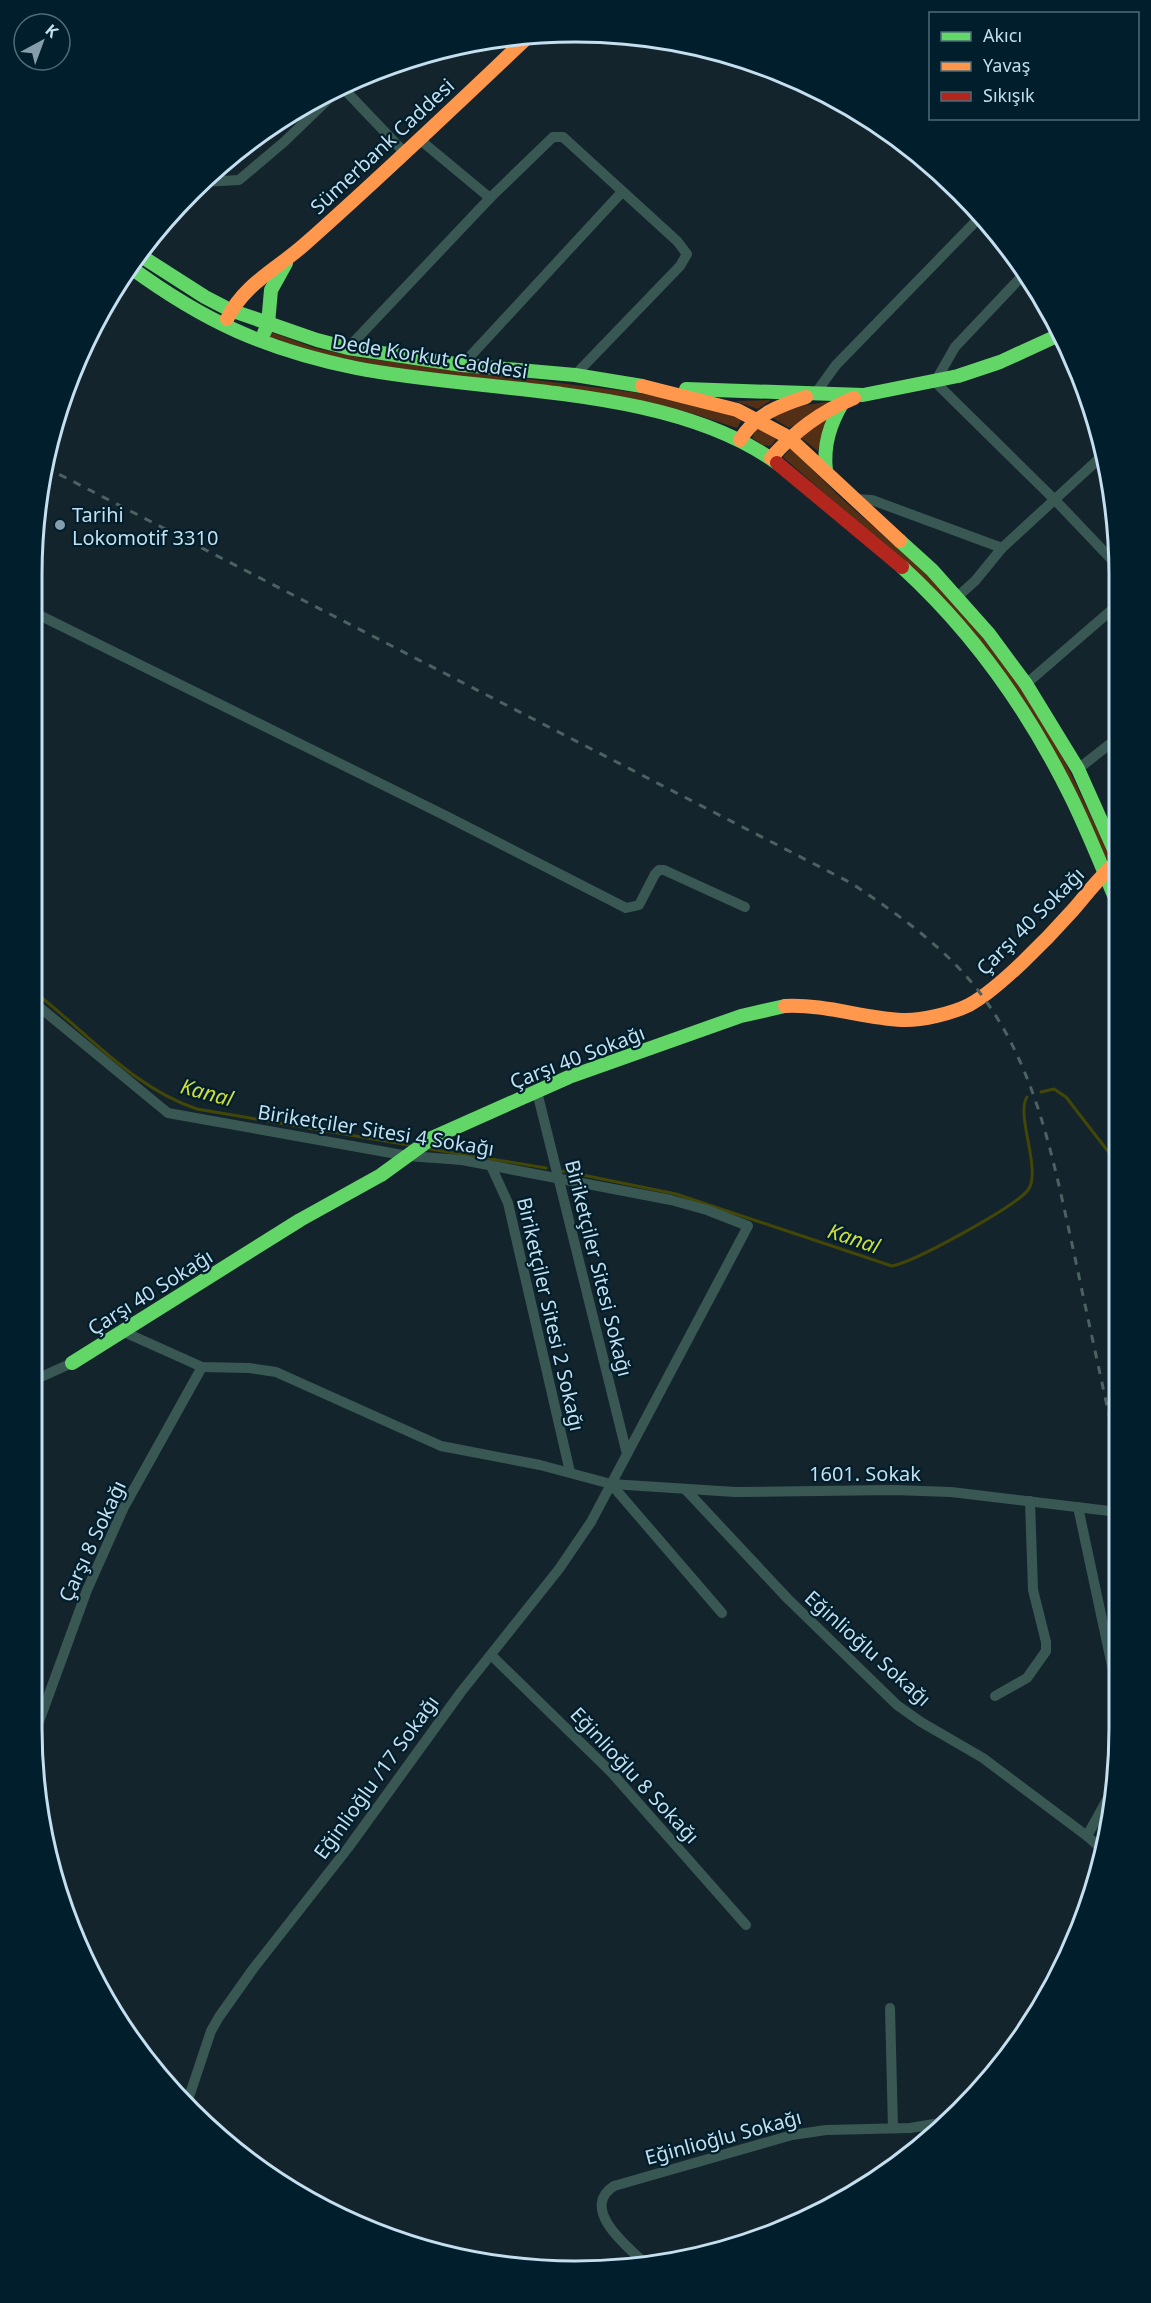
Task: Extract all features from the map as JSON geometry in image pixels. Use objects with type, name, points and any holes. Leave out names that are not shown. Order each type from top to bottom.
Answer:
[{"type":"main road","name":"Sümerbank Caddesi","points":[[287,260],[519,46]]},
{"type":"main road","name":"Dede Korkut Caddesi","points":[[146,259],[205,297],[230,310],[348,348],[462,365],[575,375],[650,387],[720,404],[756,419],[788,437]]},
{"type":"main road","points":[[224,326],[230,310],[251,283],[287,260]]},
{"type":"main road","points":[[261,341],[268,324],[270,290],[287,260]]},
{"type":"main road","name":"Dede Korkut Caddesi","points":[[137,272],[166,294],[224,326],[295,353],[359,368],[619,405],[688,422],[740,440],[771,458],[788,437],[806,422],[863,394]]},
{"type":"main road","name":"Dede Korkut Caddesi","points":[[650,387],[863,394],[935,382],[1000,362],[1053,338]]},
{"type":"main road","name":"Dede Korkut Caddesi","points":[[740,440],[756,419],[770,409],[815,394]]},
{"type":"main road","points":[[826,471],[824,458],[826,438],[830,425],[843,402]]},
{"type":"main road","points":[[788,437],[932,570],[989,634],[1026,684],[1078,769],[1109,838]]},
{"type":"main road","points":[[771,458],[914,579],[946,612],[988,663],[1031,725],[1057,769],[1109,884]]},
{"type":"main road","name":"Çarşı 40 Sokağı","points":[[72,1363],[300,1220],[381,1175],[438,1135],[586,1071],[741,1016],[776,1007],[807,1005],[904,1020],[949,1013],[969,1005],[996,986],[1071,912],[1109,869]]},
{"type":"street","points":[[348,93],[405,153]]},
{"type":"street","points":[[216,181],[239,180],[321,107]]},
{"type":"street","points":[[348,348],[490,198],[553,137],[563,137],[677,241],[687,254],[680,266],[575,375]]},
{"type":"street","points":[[419,140],[490,198]]},
{"type":"street","points":[[462,365],[622,192]]},
{"type":"street","points":[[815,394],[836,365],[975,222]]},
{"type":"street","points":[[1019,279],[955,347],[935,382],[1108,556]]},
{"type":"street","points":[[957,597],[1002,548],[1097,461]]},
{"type":"street","points":[[854,499],[872,500],[1002,548]]},
{"type":"street","points":[[1026,684],[1109,612]]},
{"type":"street","points":[[42,616],[442,814],[626,908],[639,905],[659,870],[664,870],[745,907]]},
{"type":"street","points":[[1078,769],[1109,745]]},
{"type":"street","name":"Biriketçiler Sitesi 4 Sokağı","points":[[42,1009],[168,1113],[408,1156],[462,1160],[556,1178],[687,1204],[748,1226]]},
{"type":"street","name":"Biriketçiler Sitesi Sokağı","points":[[537,1092],[556,1178],[627,1454]]},
{"type":"street","name":"Biriketçiler Sitesi 2 Sokağı","points":[[491,1166],[508,1203],[570,1472]]},
{"type":"street","name":"Eğinlioğlu /17 Sokağı","points":[[190,2096],[208,2040],[219,2017],[591,1522],[748,1226]]},
{"type":"street","points":[[124,1332],[202,1367]]},
{"type":"street","points":[[42,1376],[72,1363]]},
{"type":"street","name":"1601. Sokak","points":[[202,1367],[249,1368],[276,1372],[441,1446],[570,1472],[611,1484],[686,1490],[764,1492],[918,1490],[969,1493],[1109,1511]]},
{"type":"street","name":"Çarşı 8 Sokağı","points":[[42,1713],[84,1598],[114,1528],[202,1367]]},
{"type":"street","points":[[611,1484],[722,1613]]},
{"type":"street","name":"Eğinlioğlu Sokağı","points":[[686,1490],[787,1598],[897,1705],[921,1722],[983,1758],[1096,1844]]},
{"type":"street","points":[[995,1696],[1027,1678],[1046,1652],[1034,1590],[1030,1501]]},
{"type":"street","points":[[1077,1507],[1109,1654]]},
{"type":"street","name":"Eğinlioğlu 8 Sokağı","points":[[491,1655],[611,1772],[746,1925]]},
{"type":"street","points":[[1087,1836],[1102,1808]]},
{"type":"street","points":[[890,2008],[893,2128]]},
{"type":"street","name":"Eğinlioğlu Sokağı","points":[[638,2257],[615,2234],[602,2211],[600,2203],[603,2196],[614,2186],[792,2135],[826,2130],[893,2128],[933,2123]]},
{"type":"shaded area","points":[[271,332],[315,348],[362,358],[639,393],[696,404],[742,419],[737,428],[639,400],[401,370],[322,354],[270,337]]},
{"type":"shaded area","points":[[771,400],[758,409],[735,401]]},
{"type":"shaded area","points":[[839,400],[789,428],[770,416],[807,405]]},
{"type":"shaded area","points":[[824,418],[826,421],[818,451],[801,438],[801,434]]},
{"type":"shaded area","points":[[757,427],[776,439],[771,446],[763,445],[752,438]]},
{"type":"shaded area","points":[[791,448],[840,497],[928,575],[963,613],[1024,692],[1061,753],[1109,854],[1109,858],[1105,859],[1073,787],[916,573],[783,457]]},
{"type":"waterway","name":"Kanal","points":[[42,998],[130,1072],[151,1087],[197,1109],[409,1145]]},
{"type":"waterway","name":"Kanal","points":[[1041,1092],[1054,1089],[1066,1097],[1109,1153]]},
{"type":"waterway","name":"Kanal","points":[[563,1171],[676,1194],[892,1266],[921,1255],[963,1233],[1028,1190],[1032,1181],[1032,1168],[1024,1113],[1027,1097]]},
{"type":"waterway","name":"Kanal","points":[[430,1149],[546,1168]]},
{"type":"railway","points":[[52,471],[851,883],[900,917],[946,955],[973,984],[995,1014],[1027,1078],[1058,1182],[1109,1416]]},
{"type":"traffic: fast","points":[[146,259],[205,297],[230,310],[317,340],[348,348],[462,365],[575,375],[642,386]]},
{"type":"traffic: fast","points":[[264,333],[268,324],[271,290],[286,263]]},
{"type":"traffic: fast","points":[[137,272],[210,318],[293,352],[356,368],[630,405],[684,418],[733,437],[777,463]]},
{"type":"traffic: fast","points":[[686,389],[863,395],[958,376],[1000,362],[1053,338]]},
{"type":"traffic: fast","points":[[826,471],[828,435],[843,402]]},
{"type":"traffic: fast","points":[[900,541],[932,570],[989,634],[1026,684],[1078,769],[1109,838]]},
{"type":"traffic: fast","points":[[902,567],[952,618],[1017,702],[1054,763],[1109,884]]},
{"type":"traffic: fast","points":[[72,1363],[300,1220],[381,1175],[432,1138],[569,1077],[741,1016],[785,1006]]},
{"type":"traffic: slow","points":[[227,319],[242,296],[252,286],[334,218],[519,46]]},
{"type":"traffic: slow","points":[[642,386],[737,410],[788,437],[900,541]]},
{"type":"traffic: slow","points":[[740,440],[746,431],[768,412],[806,397]]},
{"type":"traffic: slow","points":[[771,458],[809,423],[830,409],[854,398]]},
{"type":"traffic: slow","points":[[785,1006],[815,1007],[902,1020],[927,1018],[962,1008],[995,987],[1023,962],[1109,870]]},
{"type":"traffic: jam","points":[[777,463],[902,567]]},
{"type":"place","name":"Tarihi Lokomotif 3310","points":[[60,525]]}]
